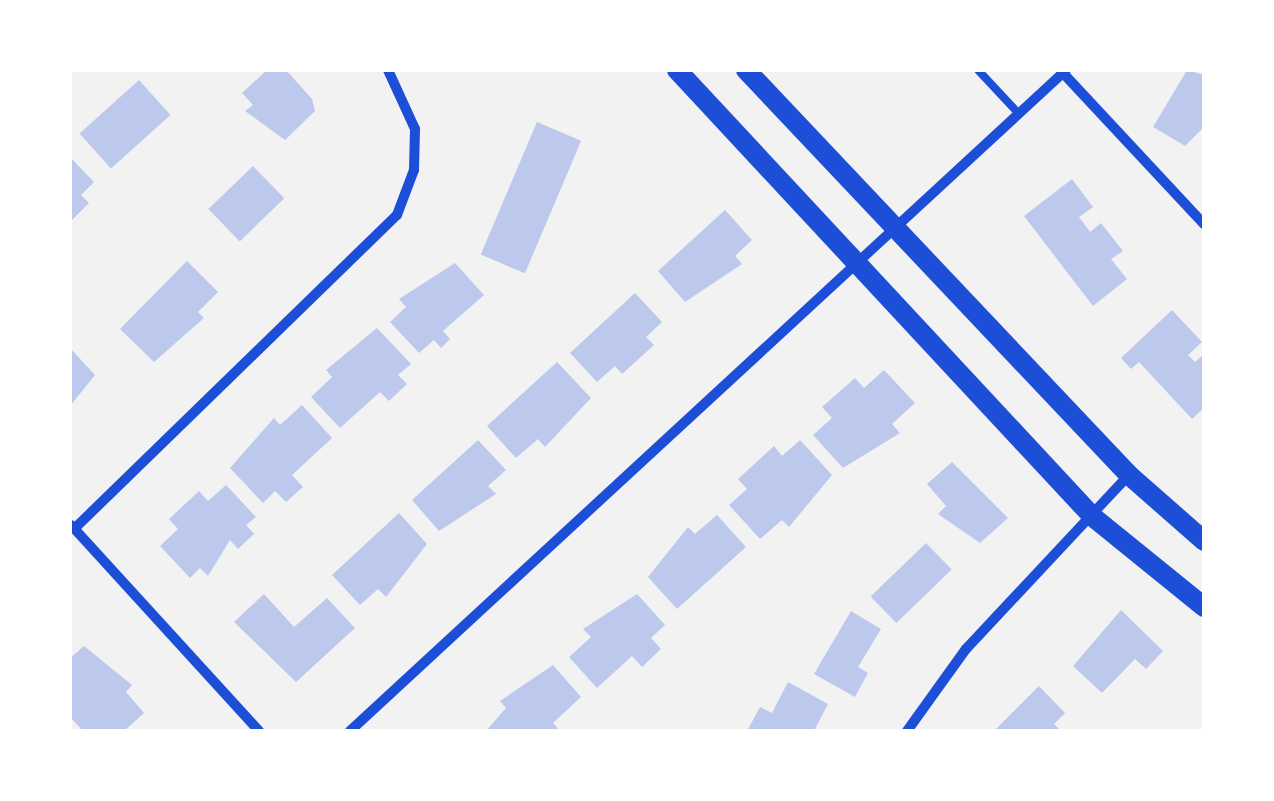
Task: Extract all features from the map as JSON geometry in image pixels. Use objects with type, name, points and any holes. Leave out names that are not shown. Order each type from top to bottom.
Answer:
[{"type":"main road","points":[[678,70],[1092,516],[1204,607]]},
{"type":"main road","points":[[746,70],[1129,475],[1204,541]]},
{"type":"street","points":[[259,731],[72,526],[397,215],[414,170],[415,129],[388,70]]},
{"type":"street","points":[[350,731],[1065,71],[1204,224]]},
{"type":"street","points":[[907,731],[966,650],[1129,475]]},
{"type":"lane","points":[[978,70],[1019,114]]},
{"type":"building","points":[[267,70],[286,70],[312,99],[315,111],[285,140],[245,111],[253,105],[242,93]]},
{"type":"building","points":[[1187,70],[1204,75],[1204,127],[1185,146],[1153,127]]},
{"type":"building","points":[[139,80],[170,115],[111,168],[80,134]]},
{"type":"building","points":[[537,122],[581,141],[525,273],[481,255]]},
{"type":"building","points":[[70,157],[94,182],[81,195],[89,203],[70,222]]},
{"type":"building","points":[[253,166],[284,198],[240,241],[208,209]]},
{"type":"building","points":[[1072,179],[1093,207],[1079,217],[1090,232],[1101,223],[1123,251],[1111,259],[1127,279],[1093,306],[1024,216]]},
{"type":"building","points":[[725,210],[752,240],[735,256],[742,264],[685,302],[658,271]]},
{"type":"building","points":[[187,261],[218,292],[198,312],[204,318],[154,362],[120,329]]},
{"type":"building","points":[[455,263],[484,295],[443,331],[450,339],[441,348],[434,340],[419,353],[390,322],[406,307],[399,299]]},
{"type":"building","points":[[635,293],[662,322],[646,337],[654,345],[622,374],[615,366],[597,382],[570,353]]},
{"type":"building","points":[[1172,310],[1202,342],[1188,355],[1195,362],[1204,354],[1204,408],[1192,419],[1139,362],[1131,369],[1121,358]]},
{"type":"building","points":[[377,328],[411,364],[398,375],[407,384],[389,401],[380,392],[340,428],[311,397],[332,377],[326,370]]},
{"type":"building","points":[[70,348],[95,375],[70,406]]},
{"type":"building","points":[[557,362],[591,398],[545,447],[538,439],[516,458],[487,426]]},
{"type":"building","points":[[884,370],[915,403],[892,424],[900,433],[843,468],[813,435],[832,418],[822,407],[855,378],[864,388]]},
{"type":"building","points":[[302,405],[332,438],[292,475],[303,487],[286,502],[275,491],[263,503],[230,468],[274,418],[280,425]]},
{"type":"building","points":[[478,440],[506,470],[488,486],[496,494],[439,531],[412,500]]},
{"type":"building","points":[[800,440],[832,475],[789,527],[782,520],[760,539],[729,505],[747,489],[738,479],[774,446],[782,456]]},
{"type":"building","points":[[952,462],[1008,518],[980,543],[938,514],[946,506],[927,484]]},
{"type":"building","points":[[226,485],[256,517],[246,525],[254,534],[238,549],[230,540],[208,576],[200,568],[190,578],[160,546],[178,529],[169,519],[199,491],[208,501]]},
{"type":"building","points":[[399,513],[427,544],[386,597],[378,589],[360,605],[332,575]]},
{"type":"building","points":[[717,515],[746,547],[677,609],[648,577],[688,527],[695,534]]},
{"type":"building","points":[[926,543],[952,570],[896,623],[871,596]]},
{"type":"building","points":[[264,594],[294,627],[327,598],[355,628],[296,682],[234,622]]},
{"type":"building","points":[[637,594],[665,625],[651,638],[661,649],[642,667],[632,656],[597,688],[569,657],[591,637],[583,629]]},
{"type":"building","points":[[1121,610],[1163,651],[1146,669],[1135,659],[1102,693],[1073,666]]},
{"type":"building","points":[[851,611],[881,629],[858,667],[868,673],[855,697],[814,674]]},
{"type":"building","points":[[84,646],[132,685],[126,692],[144,713],[124,731],[83,731],[70,717],[70,658]]},
{"type":"building","points":[[553,665],[581,697],[553,723],[560,731],[486,731],[506,708],[500,701]]},
{"type":"building","points":[[788,682],[828,704],[814,731],[747,731],[760,707],[772,713]]},
{"type":"building","points":[[1039,686],[1065,713],[1054,724],[1061,731],[994,731]]}]
